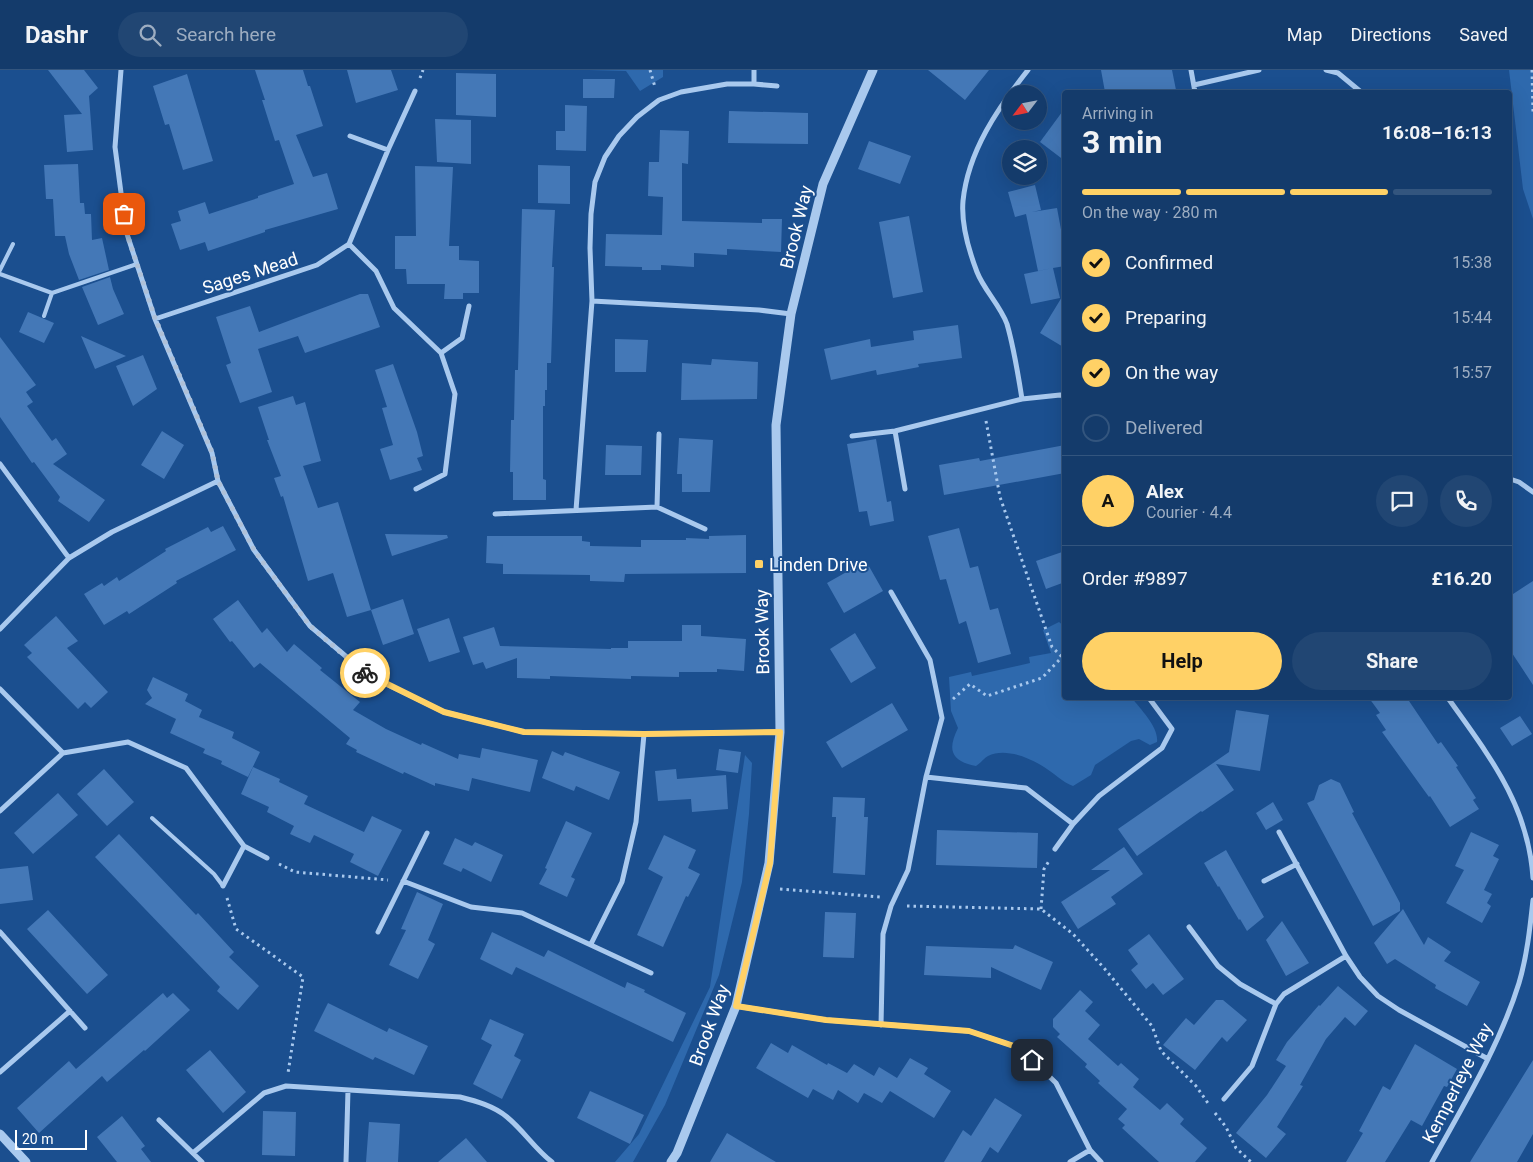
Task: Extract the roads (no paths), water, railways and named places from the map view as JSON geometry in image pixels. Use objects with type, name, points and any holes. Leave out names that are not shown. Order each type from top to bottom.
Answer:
[{"type":"street","points":[[121,70],[115,147],[126,231],[155,318],[212,452],[218,481],[254,550],[310,626],[368,675],[444,712],[524,732],[644,734],[780,732]]},
{"type":"street","points":[[754,70],[754,84]]},
{"type":"street","name":"Brook Way","points":[[671,1162],[677,1153],[736,1006],[770,863],[780,732],[776,425],[791,314],[823,184],[873,70]]},
{"type":"street","points":[[1022,399],[1013,348],[1006,322],[978,274],[967,242],[963,202],[969,172],[979,144],[1003,101],[1028,70]]},
{"type":"street","points":[[1191,70],[1195,90]]},
{"type":"street","points":[[1194,85],[1259,70]]},
{"type":"street","points":[[1326,70],[1339,71],[1359,90]]},
{"type":"street","points":[[576,510],[592,301],[590,248],[595,182],[605,157],[619,136],[637,117],[659,100],[681,92],[727,84],[777,86]]},
{"type":"street","points":[[415,91],[348,244],[376,270],[394,308],[441,353],[455,394],[445,474],[416,489]]},
{"type":"street","points":[[350,136],[388,150]]},
{"type":"street","name":"Sages Mead","points":[[155,318],[318,265],[348,244]]},
{"type":"street","points":[[592,301],[760,310],[791,314]]},
{"type":"street","points":[[441,353],[462,338],[469,306]]},
{"type":"street","points":[[852,436],[895,430],[1022,399],[1062,395]]},
{"type":"street","points":[[895,430],[905,489]]},
{"type":"street","points":[[657,507],[659,434]]},
{"type":"street","points":[[0,464],[69,558]]},
{"type":"street","points":[[1512,480],[1519,482],[1533,492]]},
{"type":"street","points":[[0,629],[69,558],[112,532],[218,481]]},
{"type":"street","points":[[494,514],[657,507],[705,529]]},
{"type":"street","points":[[881,1025],[883,934],[891,906],[908,870],[926,777],[942,718],[930,660],[891,592]]},
{"type":"street","points":[[0,689],[63,753]]},
{"type":"street","points":[[1055,849],[1073,824],[1099,796],[1162,748],[1172,729],[1150,700]]},
{"type":"street","points":[[1449,700],[1493,762],[1511,794],[1524,826],[1532,857],[1533,878]]},
{"type":"street","points":[[591,944],[622,882],[636,822],[644,734]]},
{"type":"street","points":[[0,811],[63,753],[128,742],[186,768],[244,846],[268,858]]},
{"type":"street","points":[[926,777],[1026,788],[1073,824]]},
{"type":"street","points":[[1279,832],[1346,956],[1360,976],[1378,996],[1399,1010],[1488,1059]]},
{"type":"street","points":[[378,932],[427,833]]},
{"type":"street","points":[[223,886],[244,846]]},
{"type":"street","points":[[1264,881],[1297,864]]},
{"type":"street","points":[[403,881],[471,907],[522,913],[652,973]]},
{"type":"street","name":"Kemperleye Way","points":[[1432,1162],[1488,1059],[1519,983],[1528,944],[1533,900]]},
{"type":"street","points":[[1189,927],[1218,966],[1240,984],[1276,1004]]},
{"type":"street","points":[[0,932],[85,1028]]},
{"type":"street","points":[[1224,1099],[1252,1066],[1276,1004],[1284,994],[1346,956]]},
{"type":"street","points":[[736,1006],[826,1020],[969,1031],[1020,1048],[1056,1083],[1090,1150],[1101,1162]]},
{"type":"street","points":[[0,1072],[70,1011]]},
{"type":"street","points":[[193,1153],[264,1093],[286,1086],[460,1096],[484,1104],[507,1117],[543,1156],[552,1162]]},
{"type":"street","points":[[346,1162],[348,1090]]},
{"type":"street","points":[[160,1120],[202,1162]]},
{"type":"street","points":[[0,1134],[26,1162]]},
{"type":"street","points":[[1070,1162],[1090,1150]]},
{"type":"lane","points":[[0,270],[13,244]]},
{"type":"lane","points":[[0,274],[52,293],[137,264]]},
{"type":"lane","points":[[44,316],[52,293]]},
{"type":"lane","points":[[0,476],[6,472]]},
{"type":"lane","points":[[152,818],[214,874],[223,886]]},
{"type":"place","name":"Linden Drive","points":[[759,564]]}]
